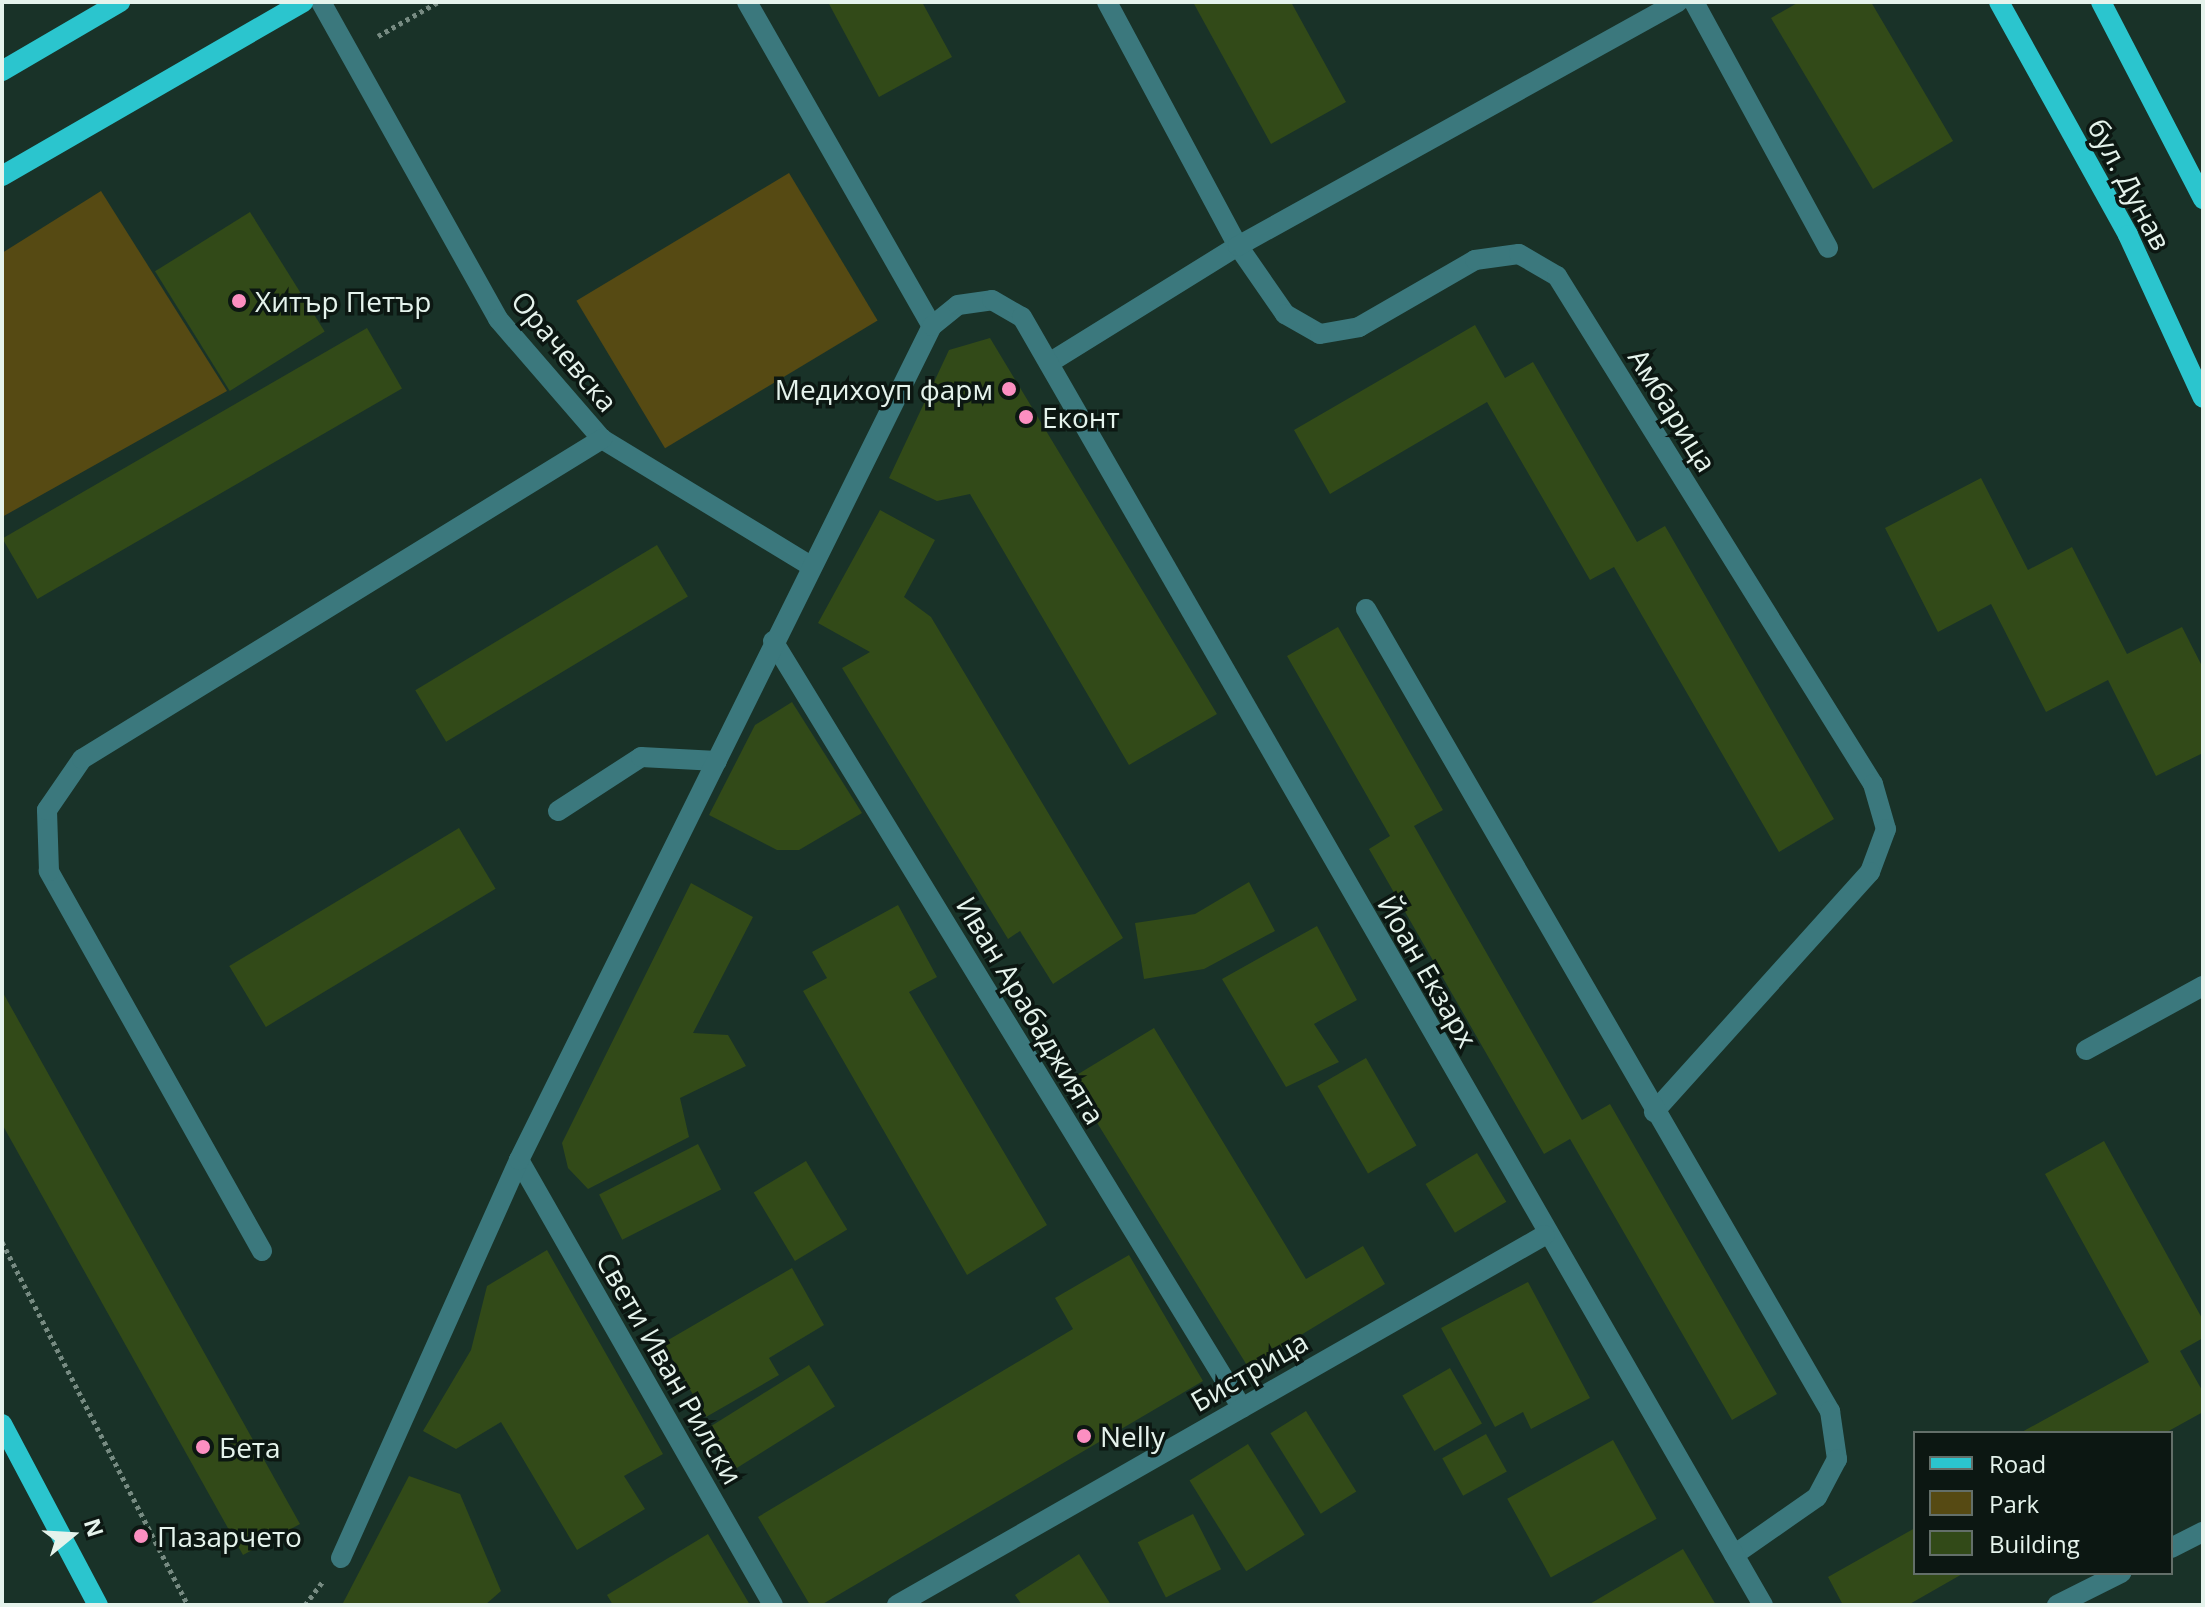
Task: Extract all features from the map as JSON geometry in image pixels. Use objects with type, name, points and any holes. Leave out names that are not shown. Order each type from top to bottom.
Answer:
[{"type":"main road","points":[[2,71],[120,2]]},
{"type":"main road","points":[[2,176],[303,2]]},
{"type":"main road","name":"бул. Дунав","points":[[1999,2],[2128,235],[2203,398]]},
{"type":"main road","name":"бул. Дунав","points":[[2101,2],[2203,199]]},
{"type":"main road","points":[[2,1424],[98,1605]]},
{"type":"street","name":"Орачевска","points":[[321,2],[498,319],[602,439],[809,565]]},
{"type":"street","points":[[341,1558],[519,1160],[717,761],[809,565],[932,326],[747,2]]},
{"type":"street","name":"Амбарица","points":[[1107,2],[1238,246],[1285,314],[1320,334],[1359,327],[1475,260],[1519,254],[1557,276],[1873,784],[1886,829],[1870,872],[1654,1112]]},
{"type":"street","points":[[1049,363],[1238,246],[1678,2]]},
{"type":"street","points":[[1694,2],[1828,248]]},
{"type":"street","name":"Йоан Екзарх","points":[[932,326],[958,305],[992,300],[1022,317],[1545,1235],[1763,1605]]},
{"type":"street","points":[[262,1251],[49,871],[47,810],[82,759],[602,439]]},
{"type":"street","points":[[1366,609],[1654,1112],[1830,1411],[1837,1459],[1817,1497],[1734,1555]]},
{"type":"street","name":"Иван Арабаджията","points":[[773,641],[1242,1408]]},
{"type":"street","points":[[558,811],[641,757],[717,761]]},
{"type":"street","points":[[2086,1050],[2203,986]]},
{"type":"street","name":"Свети Иван Рилски","points":[[519,1160],[773,1605]]},
{"type":"street","name":"Бистрица","points":[[897,1605],[1545,1235]]},
{"type":"street","points":[[2173,1547],[2203,1532]]},
{"type":"street","points":[[2057,1605],[2117,1575]]},
{"type":"path","points":[[349,53],[438,2]]},
{"type":"path","points":[[2,1242],[188,1605]]},
{"type":"green space","points":[[789,173],[878,320],[665,448],[576,301]]},
{"type":"green space","points":[[101,191],[227,391],[2,517],[2,253]]},
{"type":"building","points":[[828,2],[922,2],[952,57],[879,97]]},
{"type":"building","points":[[1193,2],[1291,2],[1346,102],[1271,144]]},
{"type":"building","points":[[1799,2],[1871,2],[1953,141],[1873,189],[1771,18]]},
{"type":"building","name":"Хитър Петър","points":[[250,212],[325,332],[230,391],[155,271]]},
{"type":"building","points":[[1475,325],[1505,378],[1533,362],[1637,542],[1665,526],[1834,819],[1779,852],[1614,567],[1590,580],[1487,402],[1330,494],[1294,430]]},
{"type":"building","points":[[367,328],[402,389],[37,599],[2,538]]},
{"type":"building","points":[[990,338],[1217,714],[1129,765],[970,494],[937,501],[889,478],[949,350]]},
{"type":"building","points":[[1981,478],[2028,570],[2072,547],[2127,654],[2182,627],[2203,668],[2203,753],[2156,776],[2108,680],[2046,712],[1991,604],[1938,632],[1885,528]]},
{"type":"building","points":[[880,510],[935,540],[904,597],[931,617],[1123,938],[1053,984],[1020,931],[1008,939],[842,668],[870,652],[818,623]]},
{"type":"building","points":[[657,545],[688,596],[446,742],[415,690]]},
{"type":"building","points":[[1338,627],[1443,810],[1414,826],[1582,1120],[1610,1104],[1777,1394],[1732,1420],[1570,1139],[1544,1154],[1369,849],[1390,836],[1287,656]]},
{"type":"building","points":[[792,702],[862,813],[799,850],[777,850],[709,815],[755,725]]},
{"type":"building","points":[[459,828],[496,889],[266,1027],[229,966]]},
{"type":"building","points":[[1249,882],[1275,931],[1204,969],[1144,979],[1135,923],[1195,914]]},
{"type":"building","points":[[691,883],[753,917],[693,1033],[728,1035],[746,1066],[680,1098],[689,1137],[588,1189],[568,1168],[562,1143]]},
{"type":"building","points":[[898,905],[937,977],[909,992],[1047,1225],[967,1275],[803,991],[827,978],[812,952]]},
{"type":"building","points":[[1317,926],[1357,1000],[1314,1024],[1339,1062],[1286,1087],[1222,979]]},
{"type":"building","points":[[2,991],[300,1524],[243,1555],[2,1124]]},
{"type":"building","points":[[1154,1028],[1306,1279],[1363,1246],[1385,1284],[1248,1367],[1070,1079]]},
{"type":"building","points":[[1366,1058],[1416,1145],[1368,1173],[1318,1086]]},
{"type":"building","points":[[2104,1141],[2203,1320],[2203,1338],[2180,1351],[2203,1392],[2203,1412],[2169,1431],[2024,1431],[2149,1362],[2045,1174]]},
{"type":"building","points":[[698,1144],[721,1189],[622,1240],[599,1194]]},
{"type":"building","points":[[1477,1153],[1506,1202],[1455,1233],[1426,1184]]},
{"type":"building","points":[[806,1161],[847,1230],[795,1261],[754,1192]]},
{"type":"building","points":[[547,1250],[663,1454],[624,1476],[645,1509],[577,1550],[501,1422],[456,1449],[423,1431],[471,1350],[487,1286]]},
{"type":"building","points":[[1129,1255],[1203,1381],[821,1605],[810,1605],[758,1517],[1073,1329],[1055,1298]]},
{"type":"building","points":[[792,1268],[824,1325],[769,1358],[779,1375],[706,1417],[663,1343]]},
{"type":"building","points":[[1528,1282],[1590,1398],[1531,1429],[1523,1412],[1495,1427],[1441,1328]]},
{"type":"building","points":[[809,1365],[835,1407],[733,1470],[707,1429]]},
{"type":"building","points":[[1450,1368],[1482,1423],[1434,1451],[1402,1396]]},
{"type":"building","points":[[1306,1411],[1356,1492],[1321,1514],[1270,1433]]},
{"type":"building","points":[[1486,1434],[1507,1472],[1463,1496],[1442,1458]]},
{"type":"building","points":[[1613,1440],[1657,1519],[1551,1577],[1507,1499]]},
{"type":"building","points":[[1248,1444],[1305,1535],[1246,1571],[1189,1481]]},
{"type":"building","points":[[409,1476],[460,1494],[501,1591],[485,1605],[342,1605]]},
{"type":"building","points":[[1193,1514],[1221,1569],[1166,1597],[1138,1542]]},
{"type":"building","points":[[1913,1529],[1913,1575],[1960,1575],[1908,1605],[1843,1605],[1828,1577]]},
{"type":"building","points":[[708,1534],[750,1605],[613,1605],[607,1595]]},
{"type":"building","points":[[1683,1549],[1716,1605],[1588,1605]]},
{"type":"building","points":[[1079,1554],[1111,1605],[1022,1605],[1015,1595]]},
{"type":"place","name":"Хитър Петър","points":[[239,301]]},
{"type":"place","name":"Медихоуп фарм","points":[[1009,389]]},
{"type":"place","name":"Еконт","points":[[1026,417]]},
{"type":"place","name":"Nelly","points":[[1084,1436]]},
{"type":"place","name":"Бета","points":[[203,1447]]},
{"type":"place","name":"Пазарчето","points":[[141,1536]]}]
